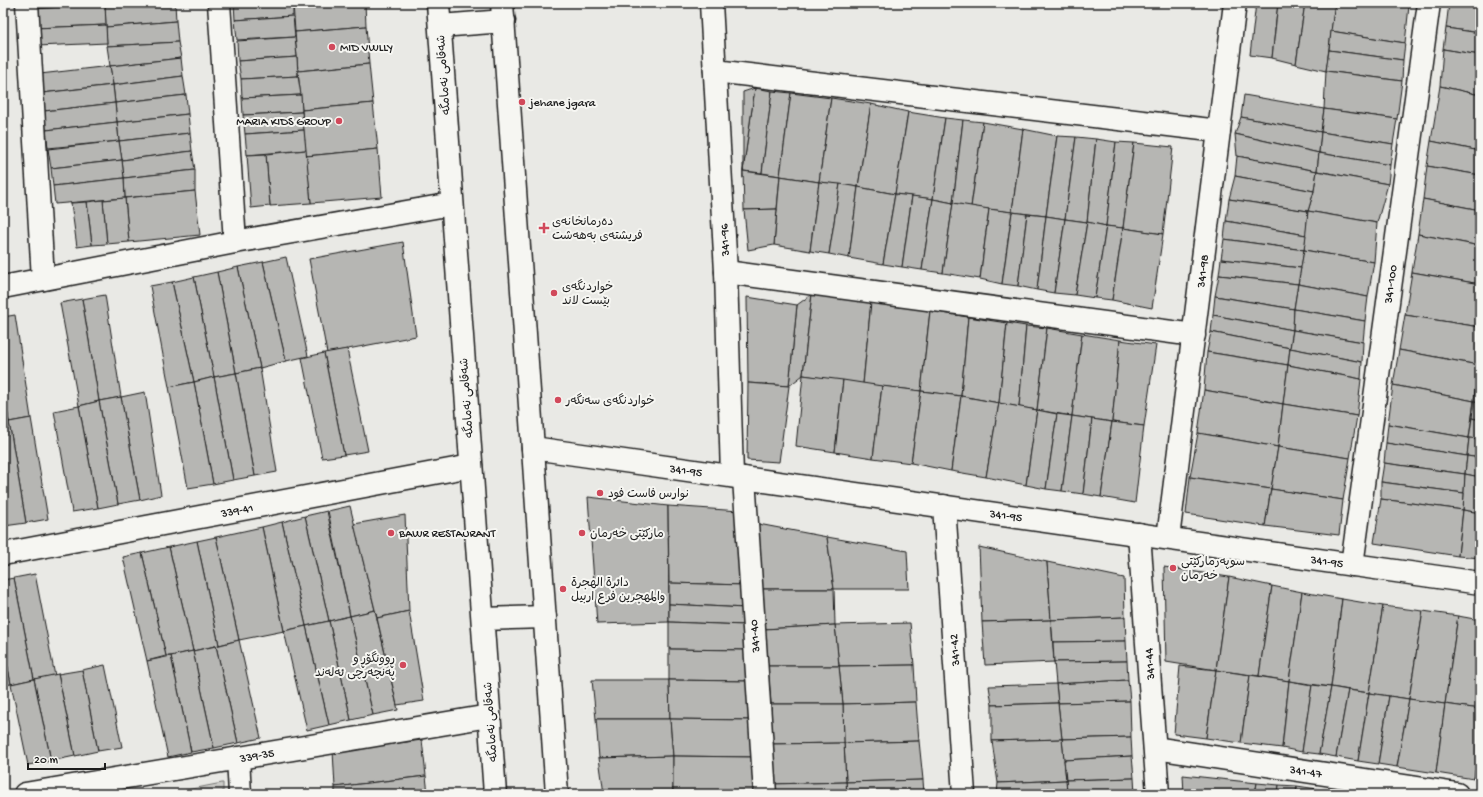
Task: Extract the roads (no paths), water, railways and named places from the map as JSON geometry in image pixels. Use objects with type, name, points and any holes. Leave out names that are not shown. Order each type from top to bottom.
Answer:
[{"type":"street","points":[[27,3],[43,279]]},
{"type":"street","points":[[219,3],[235,242]]},
{"type":"street","name":"شەقامی نەمامگە","points":[[438,3],[495,794]]},
{"type":"street","name":"341-96","points":[[711,3],[738,477]]},
{"type":"street","name":"341-98","points":[[1168,538],[1235,3]]},
{"type":"street","name":"341-100","points":[[1352,565],[1429,3]]},
{"type":"street","points":[[440,26],[503,12],[557,794]]},
{"type":"street","points":[[715,71],[1219,131]]},
{"type":"street","points":[[3,287],[235,242],[452,204]]},
{"type":"street","points":[[726,272],[1194,335]]},
{"type":"street","name":"341-95","points":[[533,448],[1480,583]]},
{"type":"street","name":"339-41","points":[[3,554],[471,466]]},
{"type":"street","name":"341-40","points":[[738,477],[765,794]]},
{"type":"street","name":"341-42","points":[[944,506],[964,794]]},
{"type":"street","name":"341-44","points":[[1139,534],[1158,794]]},
{"type":"street","points":[[483,619],[545,617]]},
{"type":"street","name":"339-35","points":[[25,794],[489,716]]},
{"type":"street","name":"341-47","points":[[1155,748],[1458,794]]},
{"type":"street","points":[[238,758],[240,794]]},
{"type":"place","name":"MID VWLLY","points":[[332,47]]},
{"type":"place","name":"jehane jgara","points":[[522,102]]},
{"type":"place","name":"MARIA KIDS GROUP","points":[[339,121]]},
{"type":"place","name":"دەرمانخانەی فریشتەی بەهەشت","points":[[544,228]]},
{"type":"place","name":"خواردنگەی بێست لاند","points":[[554,293]]},
{"type":"place","name":"خواردنگەی سەنگەر","points":[[558,400]]},
{"type":"place","name":"نوارس فاست فود","points":[[600,493]]},
{"type":"place","name":"BAWR RESTAURANT","points":[[391,533]]},
{"type":"place","name":"مارکێتی خەرمان","points":[[582,533]]},
{"type":"place","name":"سوپەرمارکێتی خەرمان","points":[[1173,568]]},
{"type":"place","name":"دائرة الهجرة والمهجرين فرع اربيل","points":[[563,589]]},
{"type":"place","name":"ڕوونگۆڕ و پەنچەرچی ئەلەند","points":[[403,665]]}]
